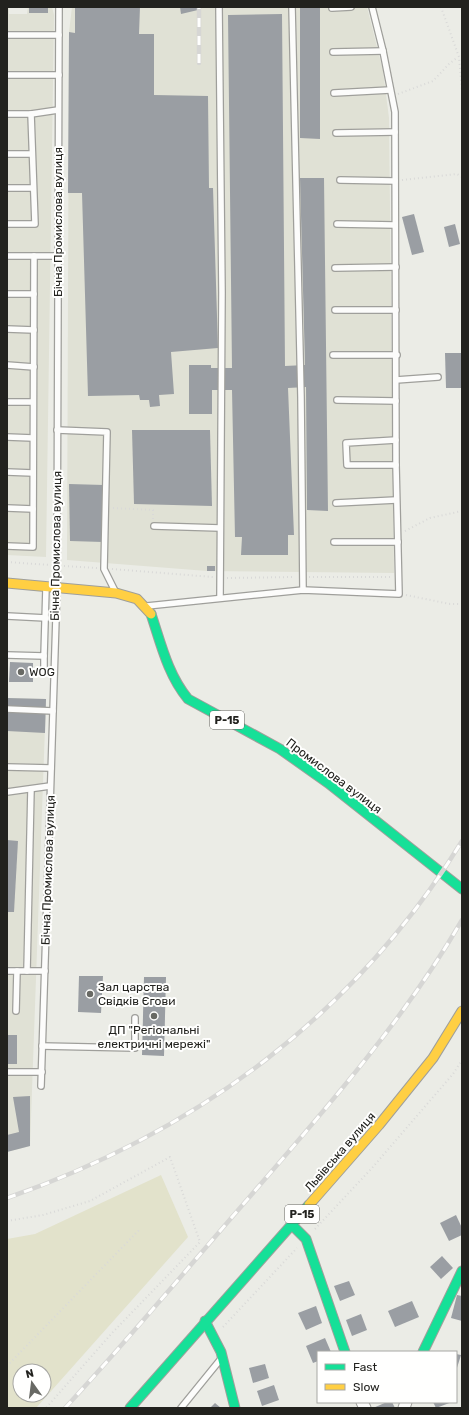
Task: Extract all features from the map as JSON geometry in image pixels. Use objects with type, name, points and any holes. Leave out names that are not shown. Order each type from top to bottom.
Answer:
[{"type":"main road","points":[[7,583],[116,593],[137,599],[145,606]]},
{"type":"main road","name":"Промислова вулиця","points":[[145,606],[150,612],[155,623],[168,666],[176,686],[188,699],[280,749],[328,783],[462,889]]},
{"type":"main road","name":"Львівська вулиця","points":[[130,1408],[205,1321],[380,1125],[433,1058],[462,1012]]},
{"type":"main road","points":[[292,1225],[306,1239],[345,1351]]},
{"type":"main road","points":[[424,1351],[461,1276]]},
{"type":"main road","points":[[205,1321],[215,1335],[224,1357],[236,1408]]},
{"type":"lane","name":"Бічна Промислова вулиця","points":[[41,1086],[57,587],[56,430],[59,7]]},
{"type":"lane","points":[[219,7],[222,292],[220,598]]},
{"type":"lane","points":[[292,7],[301,397],[303,590]]},
{"type":"lane","points":[[332,8],[351,7]]},
{"type":"lane","points":[[145,606],[303,590],[399,594],[396,500],[397,355],[395,112],[383,51],[372,7]]},
{"type":"lane","points":[[7,35],[59,35]]},
{"type":"lane","points":[[333,52],[383,51]]},
{"type":"lane","points":[[7,75],[58,75]]},
{"type":"lane","points":[[334,93],[390,90]]},
{"type":"lane","points":[[7,114],[31,114],[58,110]]},
{"type":"lane","points":[[7,224],[35,224],[31,114]]},
{"type":"lane","points":[[336,133],[395,132]]},
{"type":"lane","points":[[7,154],[32,154]]},
{"type":"lane","points":[[340,180],[395,181]]},
{"type":"lane","points":[[7,188],[33,188]]},
{"type":"lane","points":[[337,224],[395,225]]},
{"type":"lane","points":[[7,256],[58,256]]},
{"type":"lane","points":[[7,546],[33,547],[34,256]]},
{"type":"lane","points":[[335,268],[396,267]]},
{"type":"lane","points":[[7,294],[34,294]]},
{"type":"lane","points":[[335,310],[396,310]]},
{"type":"lane","points":[[7,329],[34,330]]},
{"type":"lane","points":[[333,355],[397,355]]},
{"type":"lane","points":[[7,365],[34,366]]},
{"type":"lane","points":[[396,380],[438,377]]},
{"type":"lane","points":[[337,400],[396,401]]},
{"type":"lane","points":[[7,402],[33,402]]},
{"type":"lane","points":[[56,430],[107,432],[104,569],[116,593]]},
{"type":"lane","points":[[7,437],[33,438]]},
{"type":"lane","points":[[396,440],[346,443],[347,465],[396,465]]},
{"type":"lane","points":[[7,472],[33,473]]},
{"type":"lane","points":[[336,503],[396,500]]},
{"type":"lane","points":[[7,508],[33,509]]},
{"type":"lane","points":[[154,526],[220,528]]},
{"type":"lane","points":[[334,542],[398,542]]},
{"type":"lane","points":[[44,667],[46,586]]},
{"type":"lane","points":[[7,616],[46,618]]},
{"type":"lane","points":[[7,655],[44,656]]},
{"type":"lane","points":[[7,709],[53,711]]},
{"type":"lane","points":[[7,767],[51,768]]},
{"type":"lane","points":[[7,792],[50,786]]},
{"type":"lane","points":[[27,971],[31,789]]},
{"type":"lane","points":[[7,971],[45,971]]},
{"type":"lane","points":[[16,1011],[17,971]]},
{"type":"lane","points":[[42,1046],[135,1048],[136,1018]]},
{"type":"lane","points":[[7,1072],[42,1072]]},
{"type":"lane","points":[[181,1408],[224,1357]]},
{"type":"path","points":[[441,7],[459,57],[462,91]]},
{"type":"path","points":[[392,96],[432,81],[449,64],[459,57]]},
{"type":"path","points":[[395,181],[457,174],[462,177]]},
{"type":"path","points":[[106,508],[153,510],[154,526]]},
{"type":"path","points":[[398,534],[430,518],[462,511]]},
{"type":"path","points":[[64,566],[220,578],[399,577]]},
{"type":"path","points":[[399,594],[450,604],[462,604]]},
{"type":"path","points":[[215,1335],[372,1168],[453,1074],[462,1060]]},
{"type":"path","points":[[7,1221],[43,1215],[90,1201],[170,1157],[200,1242],[112,1333],[46,1408]]},
{"type":"path","points":[[7,1366],[140,1228]]},
{"type":"shaded area","points":[[7,7],[9,7],[9,14],[27,14],[28,7],[52,7],[54,15],[46,557],[7,555]]},
{"type":"shaded area","points":[[72,7],[367,7],[383,71],[389,118],[394,573],[207,571],[67,560],[69,32]]},
{"type":"shaded area","points":[[7,698],[46,699],[30,1146],[7,1152]]},
{"type":"green space","points":[[161,1175],[188,1237],[52,1390],[52,1363],[12,1363],[12,1403],[40,1403],[36,1408],[7,1408],[7,1239],[35,1234]]},
{"type":"building","points":[[29,7],[48,7],[48,13],[29,13]]},
{"type":"building","points":[[75,7],[140,7],[139,34],[154,34],[154,95],[208,96],[209,188],[213,188],[218,348],[171,352],[174,394],[159,395],[160,406],[150,407],[149,400],[140,400],[139,395],[88,396],[82,193],[68,193],[69,32],[75,33]]},
{"type":"building","points":[[180,7],[198,7],[198,10],[181,14]]},
{"type":"building","points":[[300,7],[320,7],[320,139],[300,138]]},
{"type":"building","points":[[282,14],[285,366],[305,365],[300,178],[324,178],[328,511],[307,510],[306,387],[288,388],[294,535],[288,535],[288,555],[241,555],[242,537],[235,537],[232,390],[212,390],[212,414],[189,414],[189,365],[211,365],[211,368],[232,368],[228,15]]},
{"type":"building","points":[[414,214],[424,252],[412,255],[402,217]]},
{"type":"building","points":[[455,224],[460,244],[449,247],[444,227]]},
{"type":"building","points":[[445,353],[462,353],[462,388],[446,388]]},
{"type":"building","points":[[132,430],[210,430],[212,506],[134,504]]},
{"type":"building","points":[[69,484],[104,485],[103,542],[70,541]]},
{"type":"building","points":[[207,566],[215,566],[215,571],[207,571]]},
{"type":"building","name":"WOG","points":[[10,662],[33,663],[33,682],[9,682]]},
{"type":"building","points":[[7,698],[46,699],[45,733],[7,731]]},
{"type":"building","points":[[7,840],[18,841],[14,912],[7,912]]},
{"type":"building","name":"Зал царства Свідків Єгови","points":[[79,976],[103,976],[101,1013],[78,1012]]},
{"type":"building","name":"ДП \"Регіональні електричні мережі\"","points":[[144,977],[166,977],[164,1056],[142,1055]]},
{"type":"building","points":[[7,1035],[17,1035],[17,1064],[7,1064]]},
{"type":"building","points":[[30,1096],[30,1146],[7,1152],[7,1135],[19,1132],[13,1097]]},
{"type":"building","points":[[456,1215],[462,1228],[462,1235],[449,1241],[440,1223]]},
{"type":"building","points":[[442,1256],[453,1268],[441,1279],[430,1267]]},
{"type":"building","points":[[349,1281],[355,1295],[340,1301],[334,1286]]},
{"type":"building","points":[[457,1295],[462,1296],[462,1321],[451,1318]]},
{"type":"building","points":[[412,1301],[419,1317],[395,1327],[388,1311]]},
{"type":"building","points":[[316,1306],[322,1323],[306,1330],[298,1313]]},
{"type":"building","points":[[361,1314],[367,1330],[352,1336],[346,1320]]},
{"type":"building","points":[[325,1338],[331,1351],[317,1351],[317,1361],[313,1363],[306,1346]]},
{"type":"building","points":[[457,1354],[461,1355],[457,1368]]},
{"type":"building","points":[[265,1364],[269,1378],[253,1383],[249,1368]]},
{"type":"building","points":[[274,1385],[279,1400],[262,1406],[257,1391]]},
{"type":"building","points":[[215,1403],[221,1408],[210,1408]]},
{"type":"building","points":[[385,1403],[392,1403],[395,1408],[373,1408]]},
{"type":"building","points":[[434,1403],[449,1403],[436,1408]]},
{"type":"railway","points":[[199,7],[199,63]]},
{"type":"railway","points":[[7,1198],[77,1171],[143,1139],[207,1102],[266,1060],[322,1013],[373,960],[420,903],[462,841]]},
{"type":"railway","points":[[65,1408],[156,1305],[361,1065],[414,994],[439,958],[462,920]]},
{"type":"traffic: fast","points":[[151,614],[170,669],[175,680],[188,699],[280,749],[328,783],[462,889]]},
{"type":"traffic: fast","points":[[130,1408],[309,1205]]},
{"type":"traffic: fast","points":[[292,1225],[306,1239],[345,1351]]},
{"type":"traffic: fast","points":[[423,1351],[462,1271]]},
{"type":"traffic: fast","points":[[205,1321],[221,1352],[235,1408]]},
{"type":"traffic: slow","points":[[7,583],[116,593],[137,599],[151,614]]},
{"type":"traffic: slow","points":[[309,1205],[379,1125],[433,1058],[462,1011]]},
{"type":"place","name":"WOG","points":[[21,672]]},
{"type":"place","name":"Зал царства Свідків Єгови","points":[[90,994]]},
{"type":"place","name":"ДП \"Регіональні електричні мережі\"","points":[[154,1016]]}]
